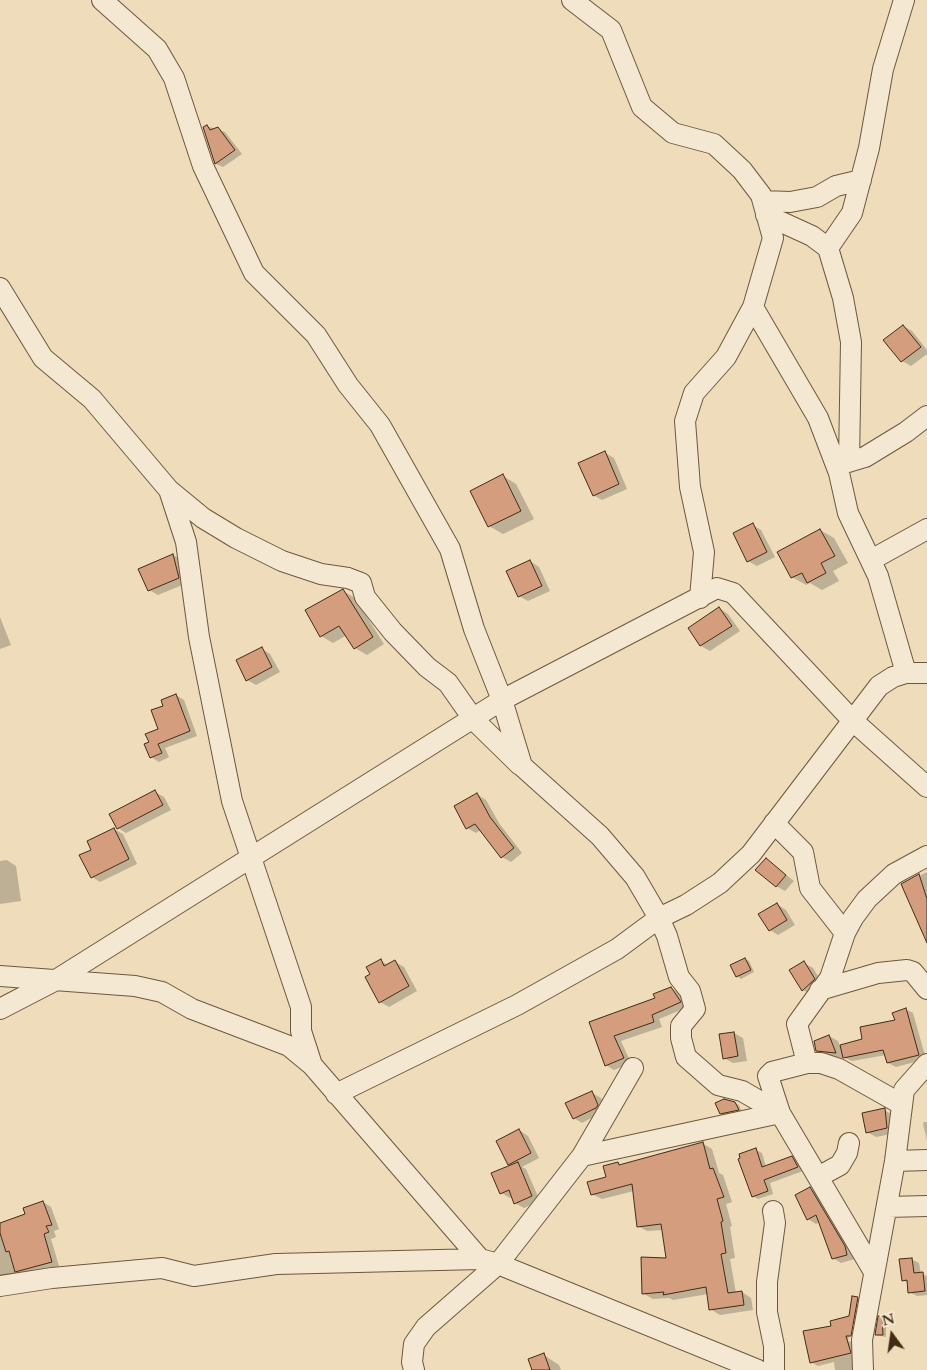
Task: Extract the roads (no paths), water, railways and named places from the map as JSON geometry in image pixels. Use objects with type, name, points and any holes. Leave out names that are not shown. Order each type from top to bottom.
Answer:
[{"type":"street","points":[[102,0],[156,49],[174,78],[203,166],[254,273],[316,336],[348,385],[380,425],[450,550],[474,629],[502,700],[522,766]]},
{"type":"street","points":[[572,0],[611,30],[642,107],[673,133],[714,144],[742,170],[761,195],[773,238],[753,306],[726,357],[694,393],[685,421],[690,487],[704,552],[700,598]]},
{"type":"street","points":[[828,248],[852,212],[869,148],[883,69],[904,0]]},
{"type":"street","points":[[764,208],[817,197],[836,186],[861,180]]},
{"type":"street","points":[[764,208],[812,236],[828,248],[844,298],[851,342],[843,464],[848,513],[878,576],[906,673]]},
{"type":"street","points":[[0,288],[43,358],[92,399],[169,490],[202,518],[274,558],[321,574],[348,578],[361,583],[365,597],[393,632],[427,667],[448,683],[474,720],[600,836],[635,877],[667,936],[679,977],[690,992],[695,1009],[681,1026],[681,1038],[686,1057],[718,1084],[742,1092],[780,1113]]},
{"type":"street","points":[[753,306],[843,464]]},
{"type":"street","points":[[843,464],[865,456],[906,432],[927,416]]},
{"type":"street","points":[[169,490],[186,542],[198,637],[232,801],[301,1008],[301,1031],[312,1065]]},
{"type":"street","points":[[871,560],[927,530]]},
{"type":"street","points":[[0,1009],[56,980],[474,720],[502,700],[717,588],[733,594],[852,720],[927,787]]},
{"type":"street","points":[[336,1094],[517,1006],[617,949],[658,918],[686,905],[720,883],[751,854],[879,686],[893,677],[906,673],[927,673]]},
{"type":"street","points":[[774,823],[803,852],[810,888],[846,933]]},
{"type":"street","points":[[807,1063],[797,1024],[830,978],[846,933],[866,899],[894,874],[927,856]]},
{"type":"street","points":[[820,990],[878,973],[907,970],[913,972],[927,989]]},
{"type":"street","points":[[0,976],[135,986],[162,992],[192,1009],[288,1046],[312,1065],[336,1094],[489,1262]]},
{"type":"street","points":[[874,1272],[780,1113],[768,1076],[769,1074],[807,1063],[821,1063],[839,1069],[901,1104]]},
{"type":"street","points":[[863,1370],[862,1340],[895,1162],[901,1104],[904,1090],[927,1064]]},
{"type":"street","points":[[414,1370],[412,1362],[414,1344],[426,1327],[489,1262],[582,1156],[633,1068]]},
{"type":"street","points":[[582,1156],[780,1113]]},
{"type":"street","points":[[818,1177],[840,1165],[847,1153],[849,1143]]},
{"type":"street","points":[[895,1162],[927,1160]]},
{"type":"street","points":[[887,1207],[927,1206]]},
{"type":"street","points":[[773,1210],[775,1223],[767,1282],[767,1312],[774,1346],[774,1370]]},
{"type":"street","points":[[0,1286],[52,1278],[162,1268],[194,1276],[276,1264],[489,1262],[758,1370]]}]
